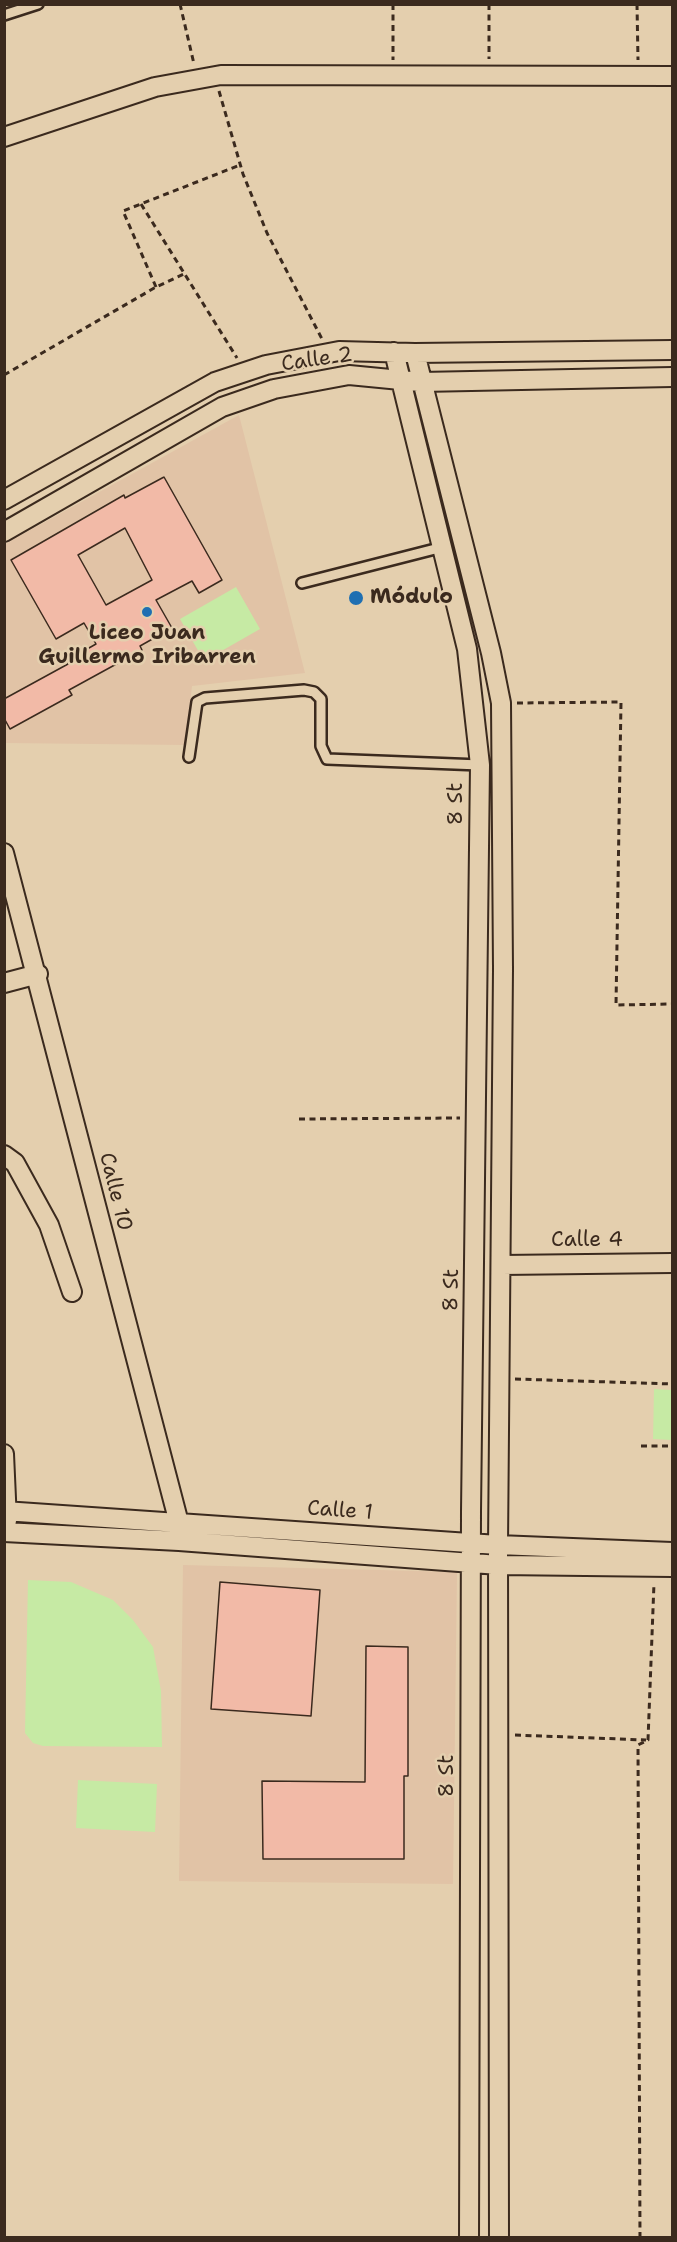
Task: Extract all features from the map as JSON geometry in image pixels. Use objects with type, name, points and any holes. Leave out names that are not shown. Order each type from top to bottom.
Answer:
[{"type":"street","points":[[4,137],[155,87],[206,76],[672,76]]},
{"type":"street","name":"Calle 2","points":[[4,500],[215,382],[266,365],[328,353],[672,350]]},
{"type":"street","name":"8 St","points":[[394,352],[467,649],[480,765],[471,1542],[469,2238]]},
{"type":"street","points":[[415,353],[491,653],[501,703],[502,1265],[498,1379],[499,2238]]},
{"type":"street","name":"Calle 2","points":[[4,532],[222,407],[274,389],[349,375],[421,382],[672,377]]},
{"type":"street","name":"Calle 10","points":[[4,853],[38,974],[116,1289],[179,1523],[179,1541]]},
{"type":"street","points":[[4,983],[38,974]]},
{"type":"street","points":[[4,1155],[15,1163],[49,1226],[72,1292]]},
{"type":"street","name":"Calle 4","points":[[502,1265],[672,1263]]},
{"type":"street","points":[[4,1454],[5,1532]]},
{"type":"street","name":"Calle 1","points":[[6,1511],[498,1545],[672,1552]]},
{"type":"street","name":"Calle 1","points":[[5,1532],[179,1541],[499,1565],[664,1567]]},
{"type":"lane","points":[[4,15],[38,4]]},
{"type":"lane","points":[[302,583],[443,547]]},
{"type":"lane","points":[[189,757],[197,702],[204,698],[304,690],[314,692],[321,699],[321,746],[327,759],[480,765]]},
{"type":"path","points":[[180,4],[267,233],[328,353]]},
{"type":"path","points":[[393,4],[393,75]]},
{"type":"path","points":[[489,4],[490,76]]},
{"type":"path","points":[[637,4],[639,76]]},
{"type":"path","points":[[156,286],[123,211],[240,165]]},
{"type":"path","points":[[141,204],[246,372]]},
{"type":"path","points":[[4,375],[156,286],[184,274]]},
{"type":"path","points":[[501,703],[621,702],[616,1005],[672,1004]]},
{"type":"path","points":[[299,1119],[477,1118]]},
{"type":"path","points":[[498,1379],[672,1384]]},
{"type":"path","points":[[641,1446],[672,1446]]},
{"type":"path","points":[[648,1740],[664,1567]]},
{"type":"path","points":[[498,1734],[648,1740]]},
{"type":"path","points":[[640,2238],[638,1745],[648,1740]]},
{"type":"shaded area","name":"Liceo Juan Guillermo Iribarren","points":[[239,415],[305,673],[192,686],[185,745],[5,743],[5,544]]},
{"type":"shaded area","points":[[183,1565],[457,1572],[453,1884],[179,1881]]},
{"type":"green space","points":[[236,587],[260,629],[204,661],[180,619]]},
{"type":"green space","points":[[654,1389],[672,1390],[672,1440],[653,1439]]},
{"type":"green space","points":[[28,1580],[71,1582],[113,1600],[133,1620],[153,1647],[161,1691],[162,1747],[43,1746],[33,1743],[25,1733]]},
{"type":"green space","points":[[78,1780],[157,1784],[155,1832],[76,1828]]},
{"type":"building","points":[[164,477],[222,580],[199,593],[192,581],[156,600],[172,628],[140,646],[142,650],[69,690],[72,695],[10,729],[4,718],[4,699],[68,664],[66,661],[96,644],[84,623],[56,639],[11,560],[124,495],[125,498]],"holes":[[[125,528],[152,580],[106,605],[78,555]]]},
{"type":"building","points":[[220,1582],[320,1590],[311,1716],[211,1709]]},
{"type":"building","points":[[366,1646],[408,1647],[408,1776],[404,1776],[404,1859],[263,1859],[262,1781],[365,1782]]},
{"type":"place","name":"Módulo","points":[[356,598]]},
{"type":"place","name":"Liceo Juan Guillermo Iribarren","points":[[147,612]]}]
